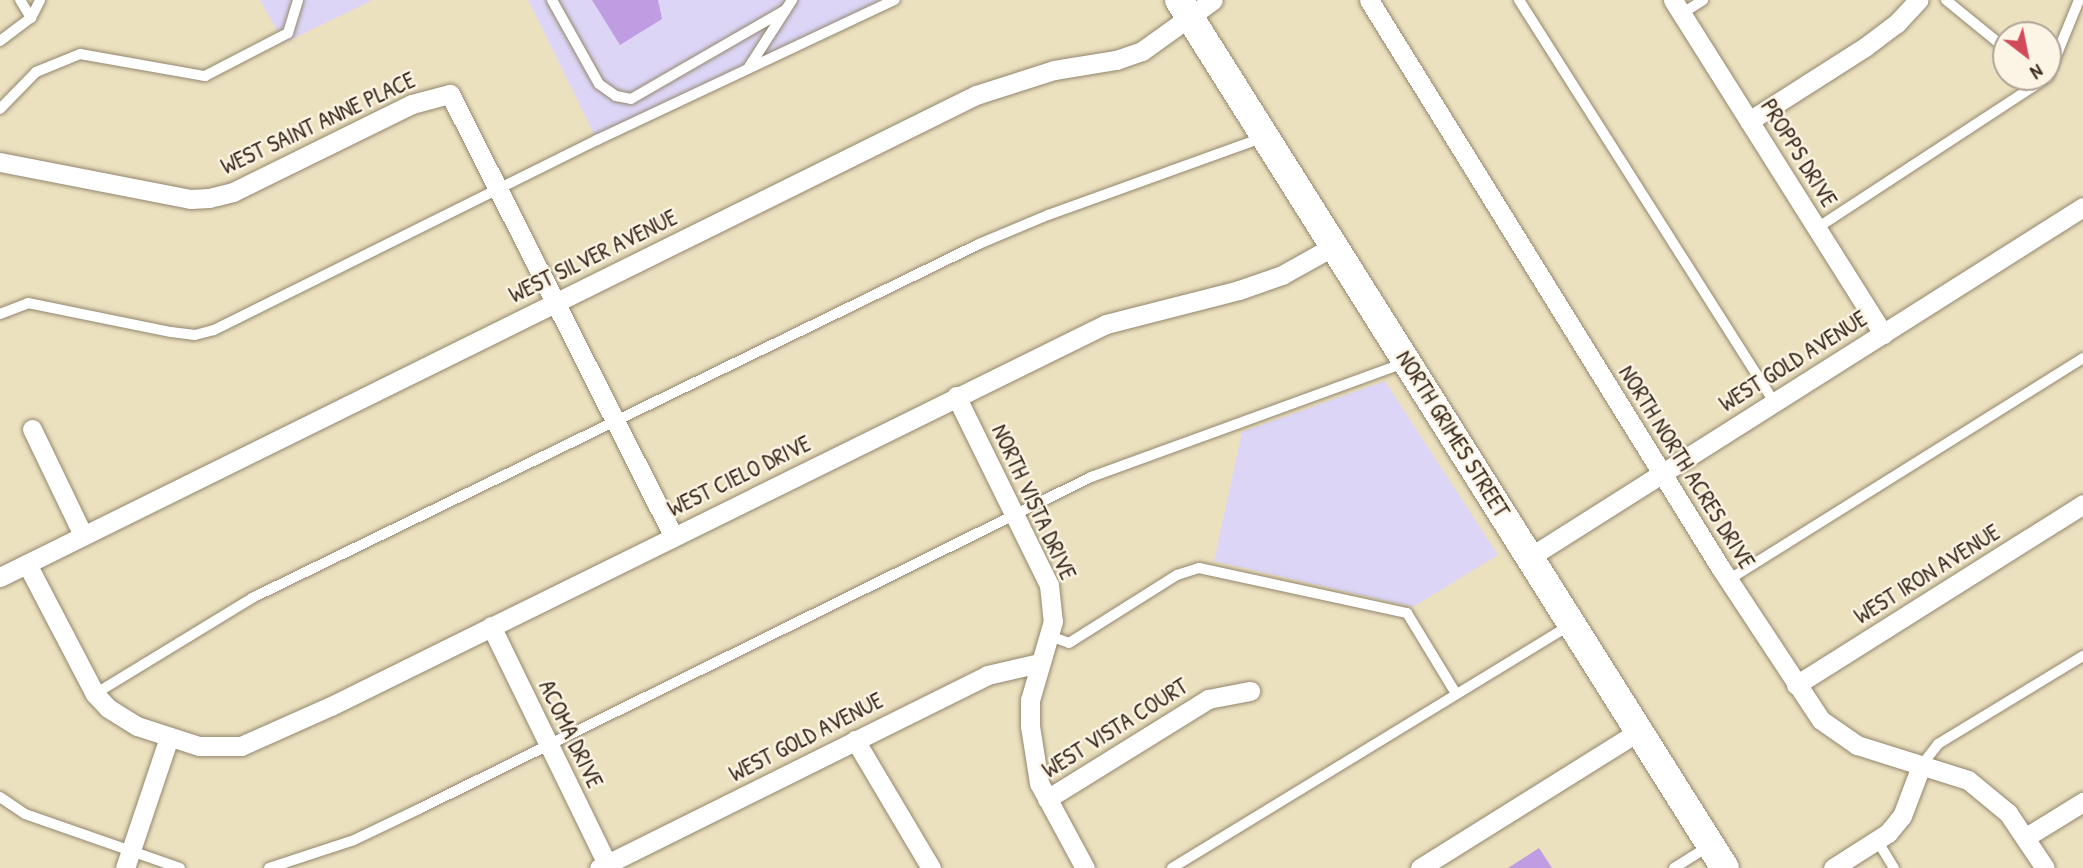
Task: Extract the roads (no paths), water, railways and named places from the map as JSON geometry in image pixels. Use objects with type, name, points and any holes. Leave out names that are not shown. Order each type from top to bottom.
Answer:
[{"type":"main road","name":"NORTH GRIMES STREET","points":[[1185,10],[1718,856]]},
{"type":"street","name":"WEST SILVER AVENUE","points":[[0,577],[976,95],[1054,70],[1116,60],[1142,51],[1185,10],[1213,0]]},
{"type":"street","name":"NORTH NORTH ACRES DRIVE","points":[[1369,0],[1661,473],[1796,685],[1837,734],[1921,766],[1968,780],[1990,795],[2026,837],[2045,868]]},
{"type":"street","points":[[1749,121],[1865,47],[1896,24],[1918,0]]},
{"type":"street","name":"PROPPS DRIVE","points":[[1677,7],[1882,334]]},
{"type":"street","name":"WEST SAINT ANNE PLACE","points":[[0,162],[190,199],[209,198],[233,192],[412,104],[450,94],[498,190]]},
{"type":"street","points":[[498,190],[673,536]]},
{"type":"street","name":"WEST GOLD AVENUE","points":[[1530,557],[2083,207]]},
{"type":"street","name":"WEST CIELO DRIVE","points":[[95,695],[124,719],[169,737],[199,746],[241,746],[1106,324],[1238,290],[1282,275],[1334,246]]},
{"type":"street","name":"NORTH VISTA DRIVE","points":[[956,396],[1017,514],[1049,585],[1050,636],[1039,663],[1030,726],[1046,799],[1085,868]]},
{"type":"street","points":[[32,429],[83,536]]},
{"type":"street","name":"WEST IRON AVENUE","points":[[1796,685],[2083,504]]},
{"type":"street","points":[[27,564],[95,695]]},
{"type":"street","name":"ACOMA DRIVE","points":[[491,626],[605,867]]},
{"type":"street","name":"WEST GOLD AVENUE","points":[[605,867],[987,676],[1039,663]]},
{"type":"street","name":"WEST VISTA COURT","points":[[1046,799],[1208,699],[1250,691]]},
{"type":"street","points":[[1420,868],[1639,732]]},
{"type":"street","points":[[128,859],[169,737]]},
{"type":"street","points":[[855,740],[932,868]]},
{"type":"street","points":[[1833,868],[1877,840],[1902,817],[1921,766]]},
{"type":"street","points":[[2026,837],[2083,802]]},
{"type":"lane","points":[[20,0],[31,18]]},
{"type":"lane","points":[[0,41],[31,18],[40,0]]},
{"type":"lane","points":[[0,109],[36,72],[80,54],[205,76],[288,33],[298,0]]},
{"type":"lane","points":[[552,0],[599,84],[616,96],[631,99],[786,10]]},
{"type":"lane","points":[[748,68],[792,0]]},
{"type":"lane","points":[[0,314],[28,303],[195,335],[748,68],[895,0]]},
{"type":"lane","points":[[1519,0],[1774,402]]},
{"type":"lane","points":[[1677,7],[1703,0]]},
{"type":"lane","points":[[1946,0],[1992,38]]},
{"type":"lane","points":[[2062,47],[2079,13],[2079,0]]},
{"type":"lane","points":[[1817,228],[2026,91]]},
{"type":"lane","points":[[95,695],[252,598],[979,244],[1048,215],[1265,136]]},
{"type":"lane","points":[[1728,580],[2083,358]]},
{"type":"lane","points":[[269,868],[354,840],[1091,477],[1170,446],[1408,362]]},
{"type":"lane","points":[[1050,636],[1069,643],[1177,575],[1199,568],[1407,613],[1455,692]]},
{"type":"lane","points":[[1172,868],[1455,692],[1572,624]]},
{"type":"lane","points":[[1921,766],[1938,744],[2083,656]]},
{"type":"lane","points":[[0,797],[25,814],[128,859],[180,868]]},
{"type":"lane","points":[[1877,840],[1894,868]]},
{"type":"lane","points":[[1674,868],[1718,856]]}]
